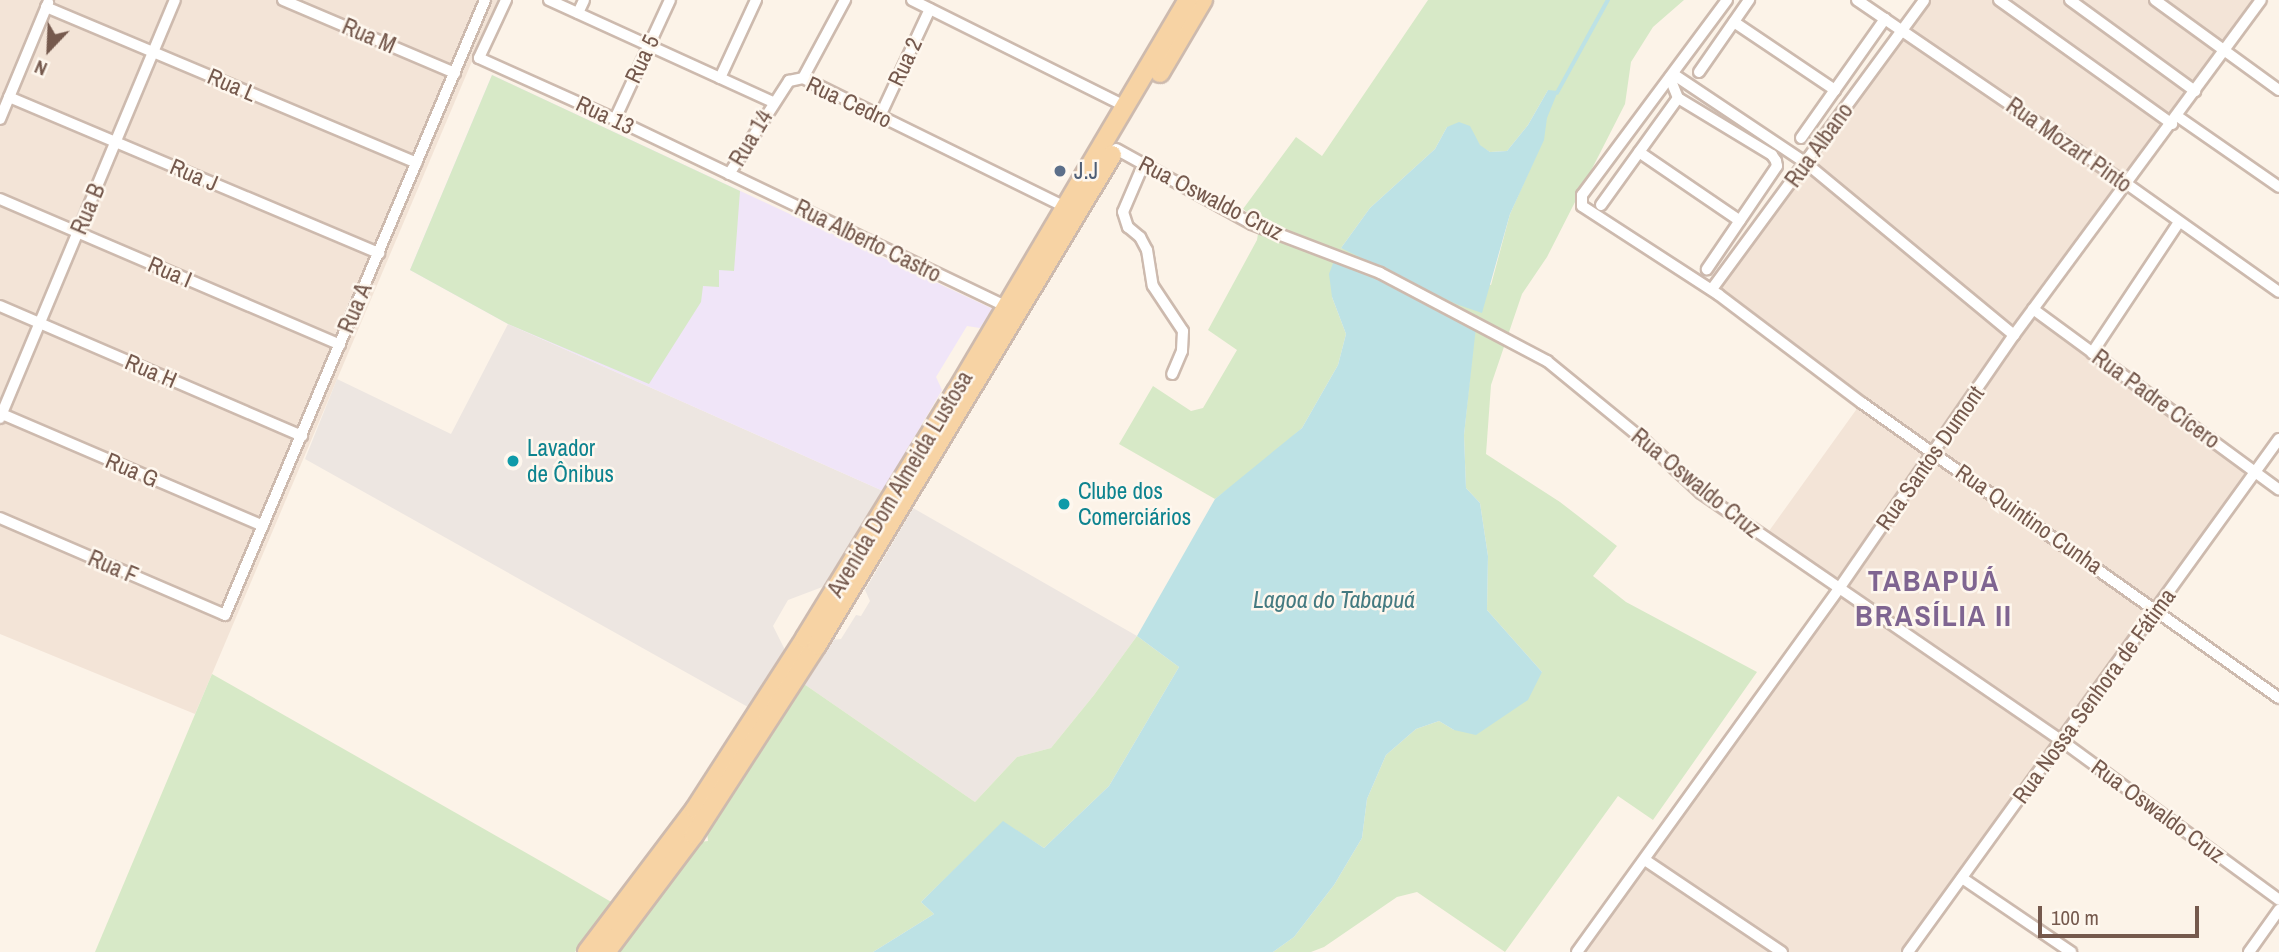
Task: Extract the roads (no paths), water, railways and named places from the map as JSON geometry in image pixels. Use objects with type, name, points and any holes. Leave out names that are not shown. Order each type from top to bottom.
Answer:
[{"type":"main road","name":"Avenida Dom Almeida Lustosa","points":[[606,952],[694,835],[1073,211],[1127,107],[1191,2]]},
{"type":"main road","name":"Avenida Dom Almeida Lustosa","points":[[846,585],[1007,307],[1116,149],[1191,2]]},
{"type":"main road","name":"Avenida Dom Almeida Lustosa","points":[[587,952],[695,809],[811,641]]},
{"type":"street","name":"Rua B","points":[[1,416],[175,0]]},
{"type":"street","name":"Rua M","points":[[283,0],[455,73]]},
{"type":"street","points":[[313,13],[318,0]]},
{"type":"street","name":"Rua A","points":[[225,615],[485,0]]},
{"type":"street","name":"Rua 13","points":[[506,0],[480,58],[729,174]]},
{"type":"street","name":"Rua Cedro","points":[[549,0],[773,102],[789,81],[803,78],[1073,211]]},
{"type":"street","points":[[578,13],[584,0]]},
{"type":"street","name":"Rua 5","points":[[615,119],[670,0]]},
{"type":"street","points":[[720,78],[756,0]]},
{"type":"street","points":[[803,78],[845,0]]},
{"type":"street","points":[[912,0],[1127,107]]},
{"type":"street","points":[[1672,76],[1727,0]]},
{"type":"street","points":[[1699,72],[1749,0]]},
{"type":"street","name":"Rua Mozart Pinto","points":[[1857,0],[2127,184],[2279,292]]},
{"type":"street","name":"Rua Albano","points":[[1712,289],[1924,0]]},
{"type":"street","points":[[1999,0],[2174,120],[2279,187]]},
{"type":"street","points":[[2070,0],[2195,91]]},
{"type":"street","points":[[2155,0],[2279,90]]},
{"type":"street","name":"Rua Santos Dumont","points":[[1577,952],[1838,590],[2014,335],[2261,0]]},
{"type":"street","name":"Rua L","points":[[48,3],[154,52],[417,163]]},
{"type":"street","points":[[0,119],[48,3]]},
{"type":"street","name":"Rua 2","points":[[880,116],[930,9]]},
{"type":"street","points":[[1801,138],[1885,19]]},
{"type":"street","points":[[1734,22],[1835,90]]},
{"type":"street","points":[[1672,76],[1678,98],[1772,155],[1777,166],[1707,269]]},
{"type":"street","points":[[1672,76],[1806,163],[2014,335]]},
{"type":"street","name":"Rua Quintino Cunha","points":[[1672,76],[1580,201],[1582,206],[1712,289],[1862,403],[2279,698]]},
{"type":"street","name":"Rua J","points":[[9,97],[379,253]]},
{"type":"street","points":[[1601,205],[1678,98]]},
{"type":"street","name":"Rua 14","points":[[729,174],[773,102]]},
{"type":"street","name":"Rua Oswaldo Cruz","points":[[1116,149],[1252,225],[1380,273],[1530,351],[1646,442],[1701,493],[1838,590],[2062,741],[2278,897]]},
{"type":"street","points":[[1639,152],[1740,221]]},
{"type":"street","points":[[1144,163],[1123,212],[1128,227],[1140,237],[1147,250],[1158,296],[1183,331],[1182,351],[1172,374]]},
{"type":"street","name":"Rua Alberto Castro","points":[[729,174],[1007,307]]},
{"type":"street","name":"Rua I","points":[[0,199],[340,345]]},
{"type":"street","points":[[2091,353],[2179,222]]},
{"type":"street","name":"Rua H","points":[[0,306],[302,436]]},
{"type":"street","name":"Rua Padre Cícero","points":[[2033,309],[2257,471],[2279,490]]},
{"type":"street","name":"Rua G","points":[[1,416],[263,526]]},
{"type":"street","name":"Rua Nossa Senhora de Fátima","points":[[1908,952],[2279,439]]},
{"type":"street","name":"Rua F","points":[[0,518],[225,615]]},
{"type":"street","points":[[1645,860],[1782,952]]},
{"type":"street","points":[[1962,878],[2071,952]]},
{"type":"street","points":[[2249,952],[2279,909]]},
{"type":"water","points":[[1548,90],[1558,91],[1547,118],[1544,140],[1510,214],[1482,313],[1456,304],[1341,248],[1370,208],[1435,149],[1447,127],[1459,122],[1470,126],[1480,145],[1490,152],[1507,151],[1528,125]]},
{"type":"water","name":"Lagoa do Tabapuá","points":[[1335,258],[1476,327],[1464,435],[1466,488],[1480,503],[1488,556],[1487,610],[1542,672],[1528,700],[1476,735],[1454,730],[1439,721],[1416,729],[1386,755],[1367,799],[1362,838],[1334,885],[1294,937],[1273,952],[873,952],[934,914],[921,902],[1003,821],[1044,848],[1109,786],[1179,667],[1137,636],[1215,499],[1302,428],[1338,365],[1346,334],[1332,297],[1329,274]]},
{"type":"waterway","points":[[1557,93],[1608,0]]},
{"type":"place","name":"J.J","points":[[1060,171]]},
{"type":"place","name":"Lavador de Ônibus","points":[[513,461]]},
{"type":"place","name":"Clube dos Comerciários","points":[[1064,504]]},
{"type":"district","name":"TABAPUÁ BRASÍLIA II","points":[[1934,597]]}]
